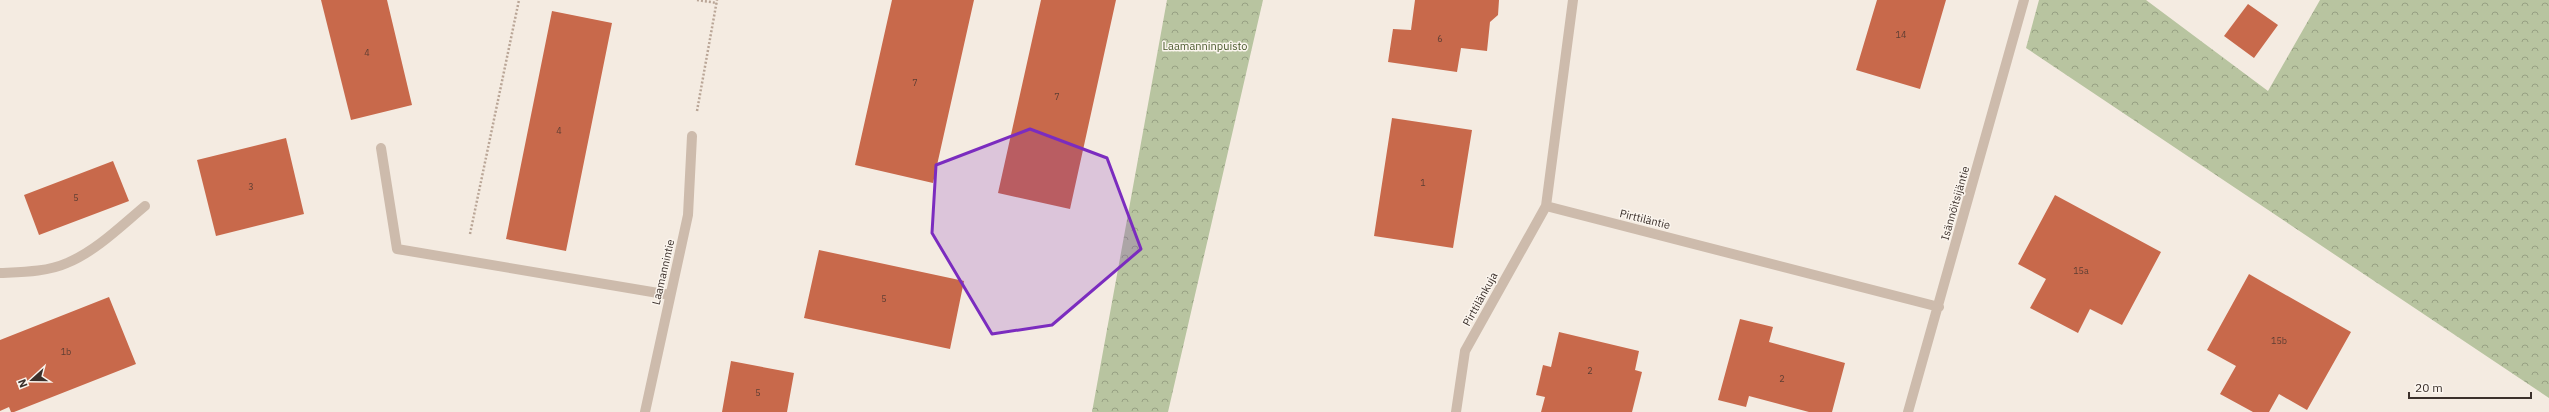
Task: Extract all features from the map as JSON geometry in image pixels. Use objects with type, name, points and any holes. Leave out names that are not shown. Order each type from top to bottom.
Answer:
[{"type":"street","points":[[1546,206],[1573,0]]},
{"type":"street","name":"Isännöitsijäntie","points":[[1908,412],[2024,0]]},
{"type":"street","name":"Laamannintie","points":[[644,412],[688,215],[692,136]]},
{"type":"street","points":[[381,148],[397,249],[670,295]]},
{"type":"street","points":[[0,272],[48,269],[68,263],[93,248],[145,206]]},
{"type":"street","name":"Pirttiläntie","points":[[1546,206],[1938,306]]},
{"type":"street","name":"Pirttilänkuja","points":[[1456,412],[1465,351],[1546,206]]},
{"type":"path","points":[[465,260],[520,0]]},
{"type":"path","points":[[697,0],[717,3]]},
{"type":"highlighted area","points":[[1030,129],[1107,158],[1141,249],[1052,325],[992,334],[932,233],[936,165]]},
{"type":"green space","name":"Laamanninpuisto","points":[[1167,0],[1263,0],[1168,412],[1092,412]]},
{"type":"green space","points":[[2039,0],[2146,0],[2268,91],[2320,0],[2549,0],[2549,398],[2026,48]]},
{"type":"building","points":[[321,0],[387,0],[412,105],[351,120]]},
{"type":"building","points":[[892,0],[974,0],[933,183],[855,165]]},
{"type":"building","points":[[1041,0],[1116,0],[1070,209],[998,193]]},
{"type":"building","points":[[1415,0],[1499,0],[1498,15],[1490,22],[1487,51],[1461,48],[1457,72],[1388,62],[1393,29],[1411,30]]},
{"type":"building","points":[[1877,0],[1946,0],[1920,89],[1856,70]]},
{"type":"building","points":[[2248,4],[2278,25],[2254,58],[2224,36]]},
{"type":"building","points":[[552,11],[612,23],[566,251],[506,239]]},
{"type":"building","points":[[1392,118],[1472,130],[1453,248],[1374,236]]},
{"type":"building","points":[[286,138],[304,214],[216,236],[197,160]]},
{"type":"building","points":[[113,161],[129,201],[39,235],[24,195]]},
{"type":"building","points":[[2055,195],[2161,252],[2122,325],[2090,309],[2078,333],[2030,308],[2046,279],[2018,264]]},
{"type":"building","points":[[819,250],[964,281],[950,349],[804,318]]},
{"type":"building","points":[[2249,274],[2351,332],[2307,410],[2279,394],[2269,412],[2253,412],[2220,394],[2236,366],[2207,350]]},
{"type":"building","points":[[109,297],[136,364],[14,412],[11,412],[9,407],[0,411],[0,340]]},
{"type":"building","points":[[1740,319],[1773,327],[1769,342],[1845,363],[1832,412],[1809,412],[1749,396],[1746,407],[1718,400]]},
{"type":"building","points":[[1559,332],[1639,351],[1635,370],[1642,372],[1632,412],[1541,412],[1545,397],[1536,395],[1543,365],[1551,367]]},
{"type":"building","points":[[731,361],[794,373],[787,412],[722,412]]}]
